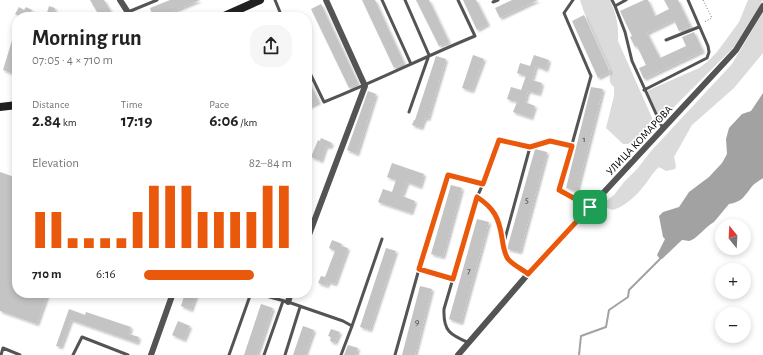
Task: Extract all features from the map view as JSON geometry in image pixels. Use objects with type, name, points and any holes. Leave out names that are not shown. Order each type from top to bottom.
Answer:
[{"type":"main road","points":[[233,12],[260,0]]},
{"type":"main road","points":[[0,107],[12,106]]},
{"type":"street","points":[[120,0],[128,12]]},
{"type":"street","points":[[312,227],[365,86],[326,0]]},
{"type":"street","name":"УЛИЦА КОМАРОВА","points":[[458,355],[528,274],[736,50],[763,6]]},
{"type":"street","points":[[151,355],[171,298]]},
{"type":"street","points":[[285,302],[288,298]]},
{"type":"lane","points":[[133,12],[157,0]]},
{"type":"lane","points":[[275,0],[280,12]]},
{"type":"lane","points":[[382,0],[411,64]]},
{"type":"lane","points":[[405,0],[429,55],[409,112]]},
{"type":"lane","points":[[312,77],[324,102],[365,86],[429,55],[475,36],[458,0]]},
{"type":"lane","points":[[493,2],[498,0]]},
{"type":"lane","points":[[573,0],[564,13],[591,76],[559,190],[590,207]]},
{"type":"lane","points":[[612,0],[625,32],[632,61],[662,129]]},
{"type":"lane","points":[[615,6],[626,0]]},
{"type":"lane","points":[[644,90],[707,58],[709,52],[708,46],[688,0]]},
{"type":"lane","points":[[666,40],[698,26]]},
{"type":"lane","points":[[468,343],[451,335],[447,328],[444,310],[477,197],[499,140],[530,147],[550,141],[572,146]]},
{"type":"lane","points":[[503,246],[530,147]]},
{"type":"lane","points":[[395,355],[419,269],[448,175],[483,184]]},
{"type":"lane","points":[[477,197],[490,207],[495,215],[499,224],[503,246],[508,258],[528,274]]},
{"type":"lane","points":[[341,355],[382,239]]},
{"type":"lane","points":[[419,269],[453,279]]},
{"type":"lane","points":[[229,355],[249,298]]},
{"type":"lane","points":[[272,298],[300,306],[343,321],[352,326]]},
{"type":"lane","points":[[264,355],[285,302]]},
{"type":"lane","points":[[285,355],[300,306]]},
{"type":"lane","points":[[73,355],[82,337],[128,354]]},
{"type":"lane","points":[[1,355],[3,348],[20,355]]},
{"type":"path","points":[[698,26],[712,18],[703,0]]},
{"type":"shaded area","points":[[580,0],[610,0],[617,25],[618,41],[653,120],[649,129],[642,137],[628,144],[623,144],[606,128],[614,96],[614,87],[610,81],[610,69]]},
{"type":"shaded area","points":[[748,0],[763,0],[734,47],[662,119],[658,116],[647,91],[699,68],[707,62],[717,52],[739,22]]},
{"type":"shaded area","points":[[763,12],[763,53],[734,88],[692,125],[674,157],[676,166],[675,169],[666,171],[659,167],[640,191],[626,204],[613,210],[604,207],[606,201],[614,195],[652,150],[732,64]]},
{"type":"shaded area","points":[[763,93],[763,178],[741,199],[729,204],[714,222],[695,238],[689,241],[682,240],[662,259],[660,259],[657,255],[665,239],[663,237],[659,216],[663,212],[679,207],[689,192],[709,177],[722,163],[727,154],[726,139],[729,128],[742,114],[751,111]]},
{"type":"building","points":[[90,0],[104,0],[111,12],[97,12]]},
{"type":"building","points":[[170,0],[200,0],[171,12],[151,12],[150,8]]},
{"type":"building","points":[[362,0],[375,0],[404,63],[394,68]]},
{"type":"building","points":[[416,0],[429,0],[449,42],[439,46]]},
{"type":"building","points":[[463,0],[476,0],[488,24],[477,30]]},
{"type":"building","points":[[512,0],[538,0],[500,18],[495,8]]},
{"type":"building","points":[[644,0],[648,0],[655,16],[669,9],[664,0],[678,0],[691,27],[679,31],[674,20],[647,33],[660,58],[686,46],[682,37],[694,32],[703,51],[644,79],[639,68],[646,65],[637,46],[635,47],[630,37],[632,36],[620,11]]},
{"type":"building","points":[[321,4],[358,83],[349,88],[311,9]]},
{"type":"building","points":[[49,6],[55,8],[54,12],[47,12]]},
{"type":"building","points":[[19,7],[24,10],[26,7],[32,10],[31,12],[16,12]]},
{"type":"building","points":[[584,15],[610,72],[598,78],[572,21]]},
{"type":"building","points":[[12,40],[12,73],[3,70]]},
{"type":"building","points":[[473,55],[484,59],[472,91],[462,88]]},
{"type":"building","points":[[534,55],[549,60],[546,70],[536,66],[532,80],[542,83],[539,94],[528,91],[525,102],[535,106],[531,118],[513,112],[517,102],[507,99],[511,87],[521,90],[526,76],[517,73],[520,63],[530,66]]},
{"type":"building","points":[[436,56],[446,59],[428,119],[425,118],[421,128],[412,125]]},
{"type":"building","points":[[312,87],[319,102],[312,106]]},
{"type":"building","points":[[591,87],[603,89],[577,191],[566,188]]},
{"type":"building","points":[[368,91],[376,94],[357,154],[347,150]]},
{"type":"building","points":[[321,138],[332,143],[330,147],[326,146],[321,161],[312,157],[318,140],[320,141]]},
{"type":"building","points":[[535,149],[547,152],[520,252],[507,249]]},
{"type":"building","points":[[392,163],[424,174],[420,187],[407,182],[402,196],[415,201],[411,213],[378,202],[383,189],[392,192],[396,180],[387,177]]},
{"type":"building","points":[[0,172],[12,176],[12,298],[46,298],[37,324],[0,311]]},
{"type":"building","points":[[451,185],[462,188],[443,257],[431,254]]},
{"type":"building","points":[[477,219],[489,222],[461,323],[449,319]]},
{"type":"building","points":[[332,240],[342,244],[341,246],[348,248],[335,284],[328,282],[327,286],[318,283],[321,276],[325,277],[335,251],[329,248]]},
{"type":"building","points":[[386,248],[396,251],[370,330],[360,327]]},
{"type":"building","points":[[420,286],[432,289],[415,355],[402,355]]},
{"type":"building","points":[[183,298],[195,298],[191,310],[181,306]]},
{"type":"building","points":[[261,304],[273,308],[257,355],[244,355]]},
{"type":"building","points":[[69,309],[85,315],[86,312],[131,327],[129,334],[139,337],[137,343],[71,320],[61,347],[56,346]]},
{"type":"building","points":[[178,321],[190,326],[184,340],[172,335]]},
{"type":"building","points":[[303,326],[314,330],[305,355],[293,355]]},
{"type":"building","points":[[331,329],[340,332],[335,343],[330,341],[331,337],[328,336]]},
{"type":"building","points":[[348,345],[358,348],[356,355],[344,355]]},
{"type":"waterway","points":[[579,355],[581,336],[606,327],[609,310],[628,297],[629,290],[660,259]]},
{"type":"route","points":[[499,140],[530,147],[550,141],[572,146],[559,190],[590,207],[528,274],[508,258],[503,246],[499,224],[495,215],[490,207],[477,197],[453,279],[419,269],[448,175],[483,184],[499,140]]}]
